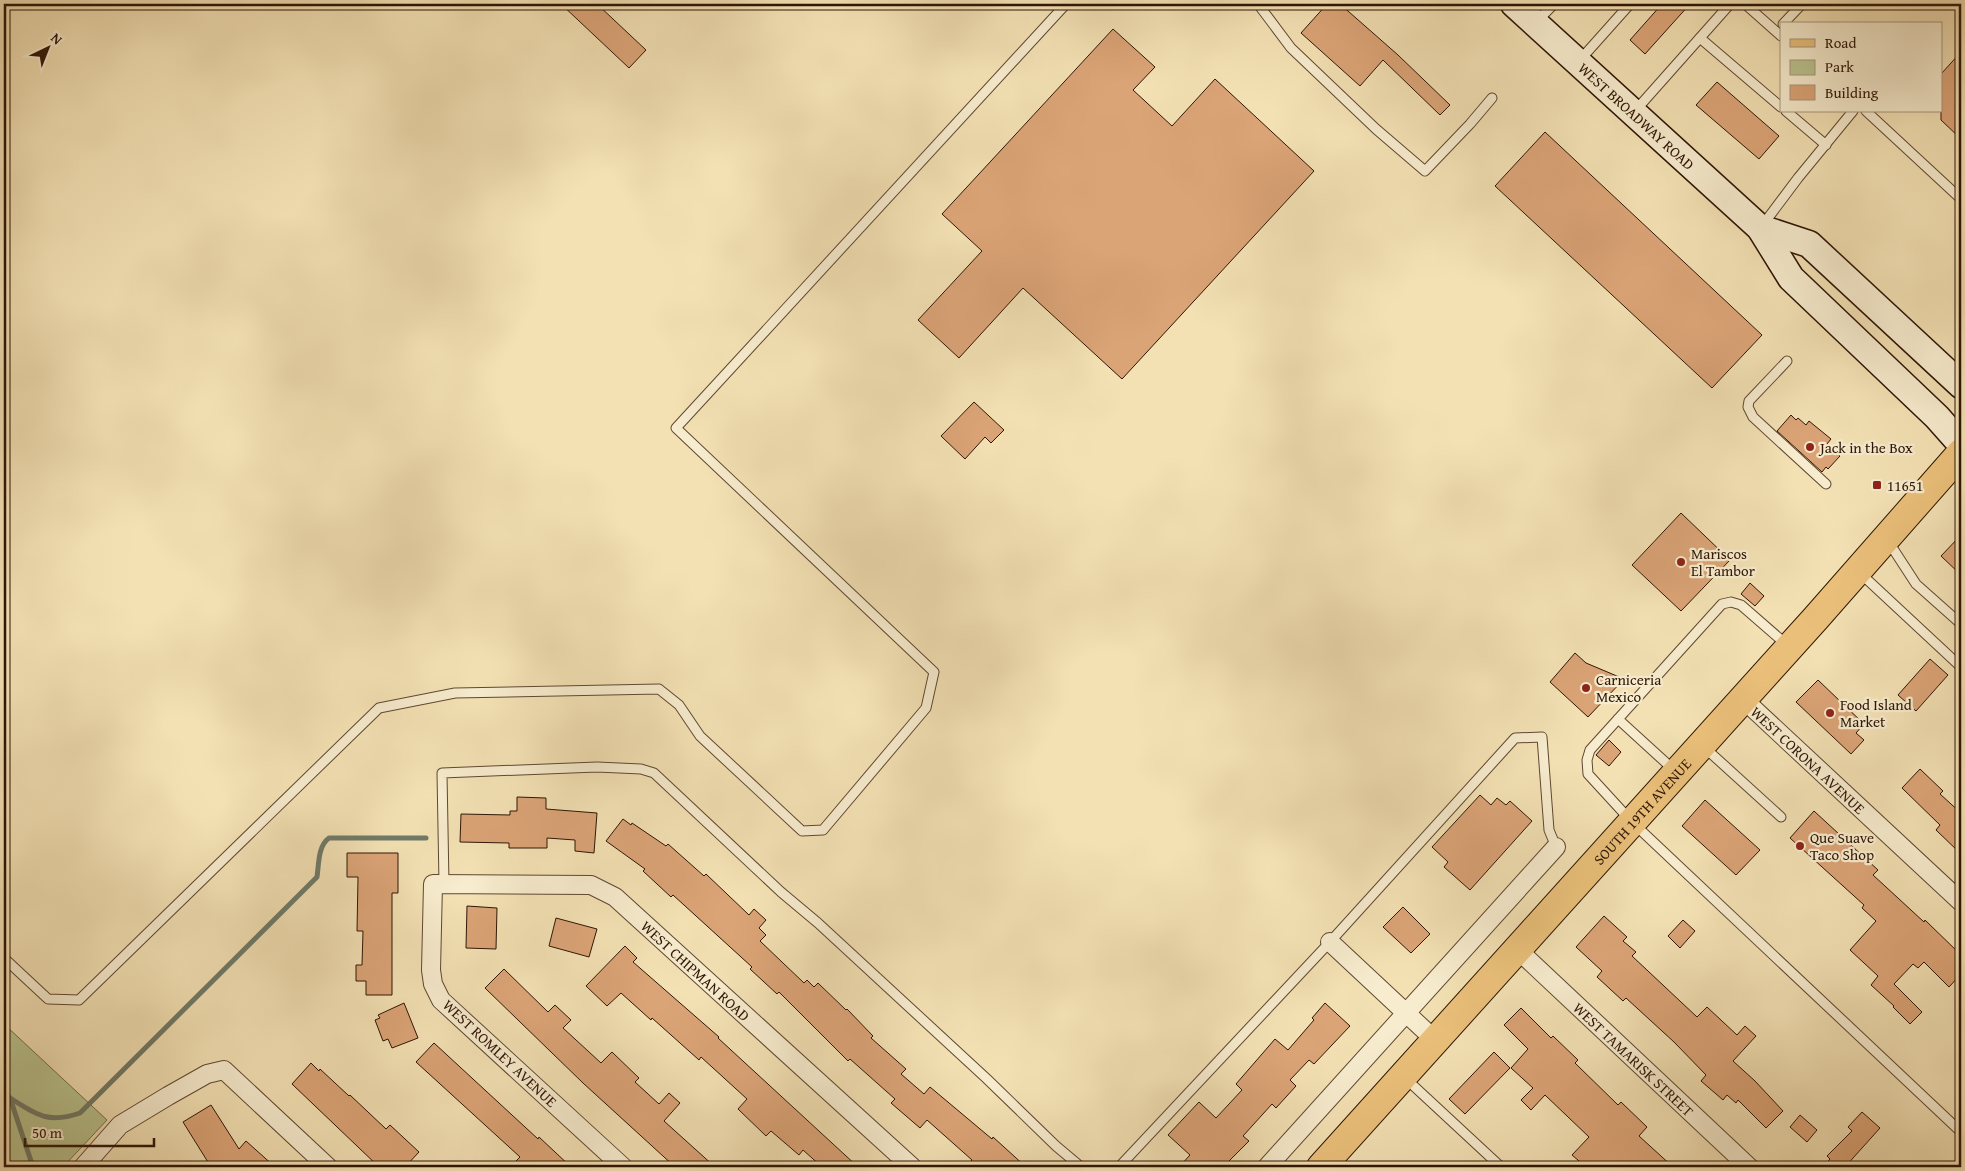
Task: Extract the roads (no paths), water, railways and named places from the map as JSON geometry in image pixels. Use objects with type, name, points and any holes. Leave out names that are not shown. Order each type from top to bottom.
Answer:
[{"type":"main road","name":"WEST BROADWAY ROAD","points":[[1514,4],[1760,228],[1791,278],[1936,417],[1961,444]]},
{"type":"main road","name":"WEST BROADWAY ROAD","points":[[1760,228],[1809,244],[1961,386]]},
{"type":"main road","name":"SOUTH 19TH AVENUE","points":[[1321,1167],[1436,1042],[1790,648],[1961,453]]},
{"type":"street","name":"WEST CORONA AVENUE","points":[[1743,699],[1961,902]]},
{"type":"street","points":[[1267,1167],[1556,847]]},
{"type":"street","name":"WEST ROMLEY AVENUE","points":[[439,884],[431,970],[433,984],[441,1000],[623,1167]]},
{"type":"street","name":"WEST CHIPMAN ROAD","points":[[439,884],[591,886],[615,896],[912,1167]]},
{"type":"street","points":[[1330,942],[1436,1042]]},
{"type":"street","name":"WEST TAMARISK STREET","points":[[1518,950],[1749,1167]]},
{"type":"street","points":[[83,1167],[120,1125],[207,1074],[224,1070],[328,1167]]},
{"type":"lane","points":[[4,958],[48,999],[79,1000],[379,708],[455,693],[658,688],[679,705],[700,736],[802,832],[823,830],[926,708],[934,672],[676,428],[1066,4]]},
{"type":"lane","points":[[1258,4],[1291,48],[1376,129],[1425,171],[1492,98]]},
{"type":"lane","points":[[1535,23],[1554,4]]},
{"type":"lane","points":[[1578,62],[1630,4]]},
{"type":"lane","points":[[1633,113],[1730,4]]},
{"type":"lane","points":[[1745,4],[1780,29]]},
{"type":"lane","points":[[1786,22],[1802,4]]},
{"type":"lane","points":[[1700,38],[1780,106]]},
{"type":"lane","points":[[1787,112],[1826,145]]},
{"type":"lane","points":[[1760,228],[1852,112]]},
{"type":"lane","points":[[1867,112],[1961,199]]},
{"type":"lane","points":[[1787,361],[1749,402],[1748,407],[1753,417],[1826,484]]},
{"type":"lane","points":[[1887,538],[1916,584],[1961,624]]},
{"type":"lane","points":[[1858,571],[1961,667]]},
{"type":"lane","points":[[1790,648],[1741,605],[1730,602],[1722,604],[1590,750],[1586,760],[1588,774],[1632,822],[1961,1132]]},
{"type":"lane","points":[[1618,719],[1677,772]]},
{"type":"lane","points":[[1118,1167],[1330,942],[1515,738],[1542,737],[1549,830],[1556,847]]},
{"type":"lane","points":[[1702,745],[1781,817]]},
{"type":"lane","points":[[439,884],[442,773],[597,767],[641,769],[654,773],[780,892],[818,923],[987,1079],[1056,1146],[1081,1167]]},
{"type":"lane","points":[[1403,1076],[1501,1167]]},
{"type":"waterway","points":[[10,1098],[36,1113],[51,1118],[80,1113],[317,877],[321,850],[325,841],[329,838],[426,838]]},
{"type":"waterway","points":[[4,1090],[10,1098],[33,1167]]},
{"type":"place","name":"Jack in the Box","points":[[1810,447]]},
{"type":"place","name":"11651","points":[[1877,485]]},
{"type":"place","name":"Mariscos El Tambor","points":[[1681,562]]},
{"type":"place","name":"Carniceria Mexico","points":[[1586,688]]},
{"type":"place","name":"Food Island Market","points":[[1830,713]]},
{"type":"place","name":"Que Suave Taco Shop","points":[[1800,846]]}]
